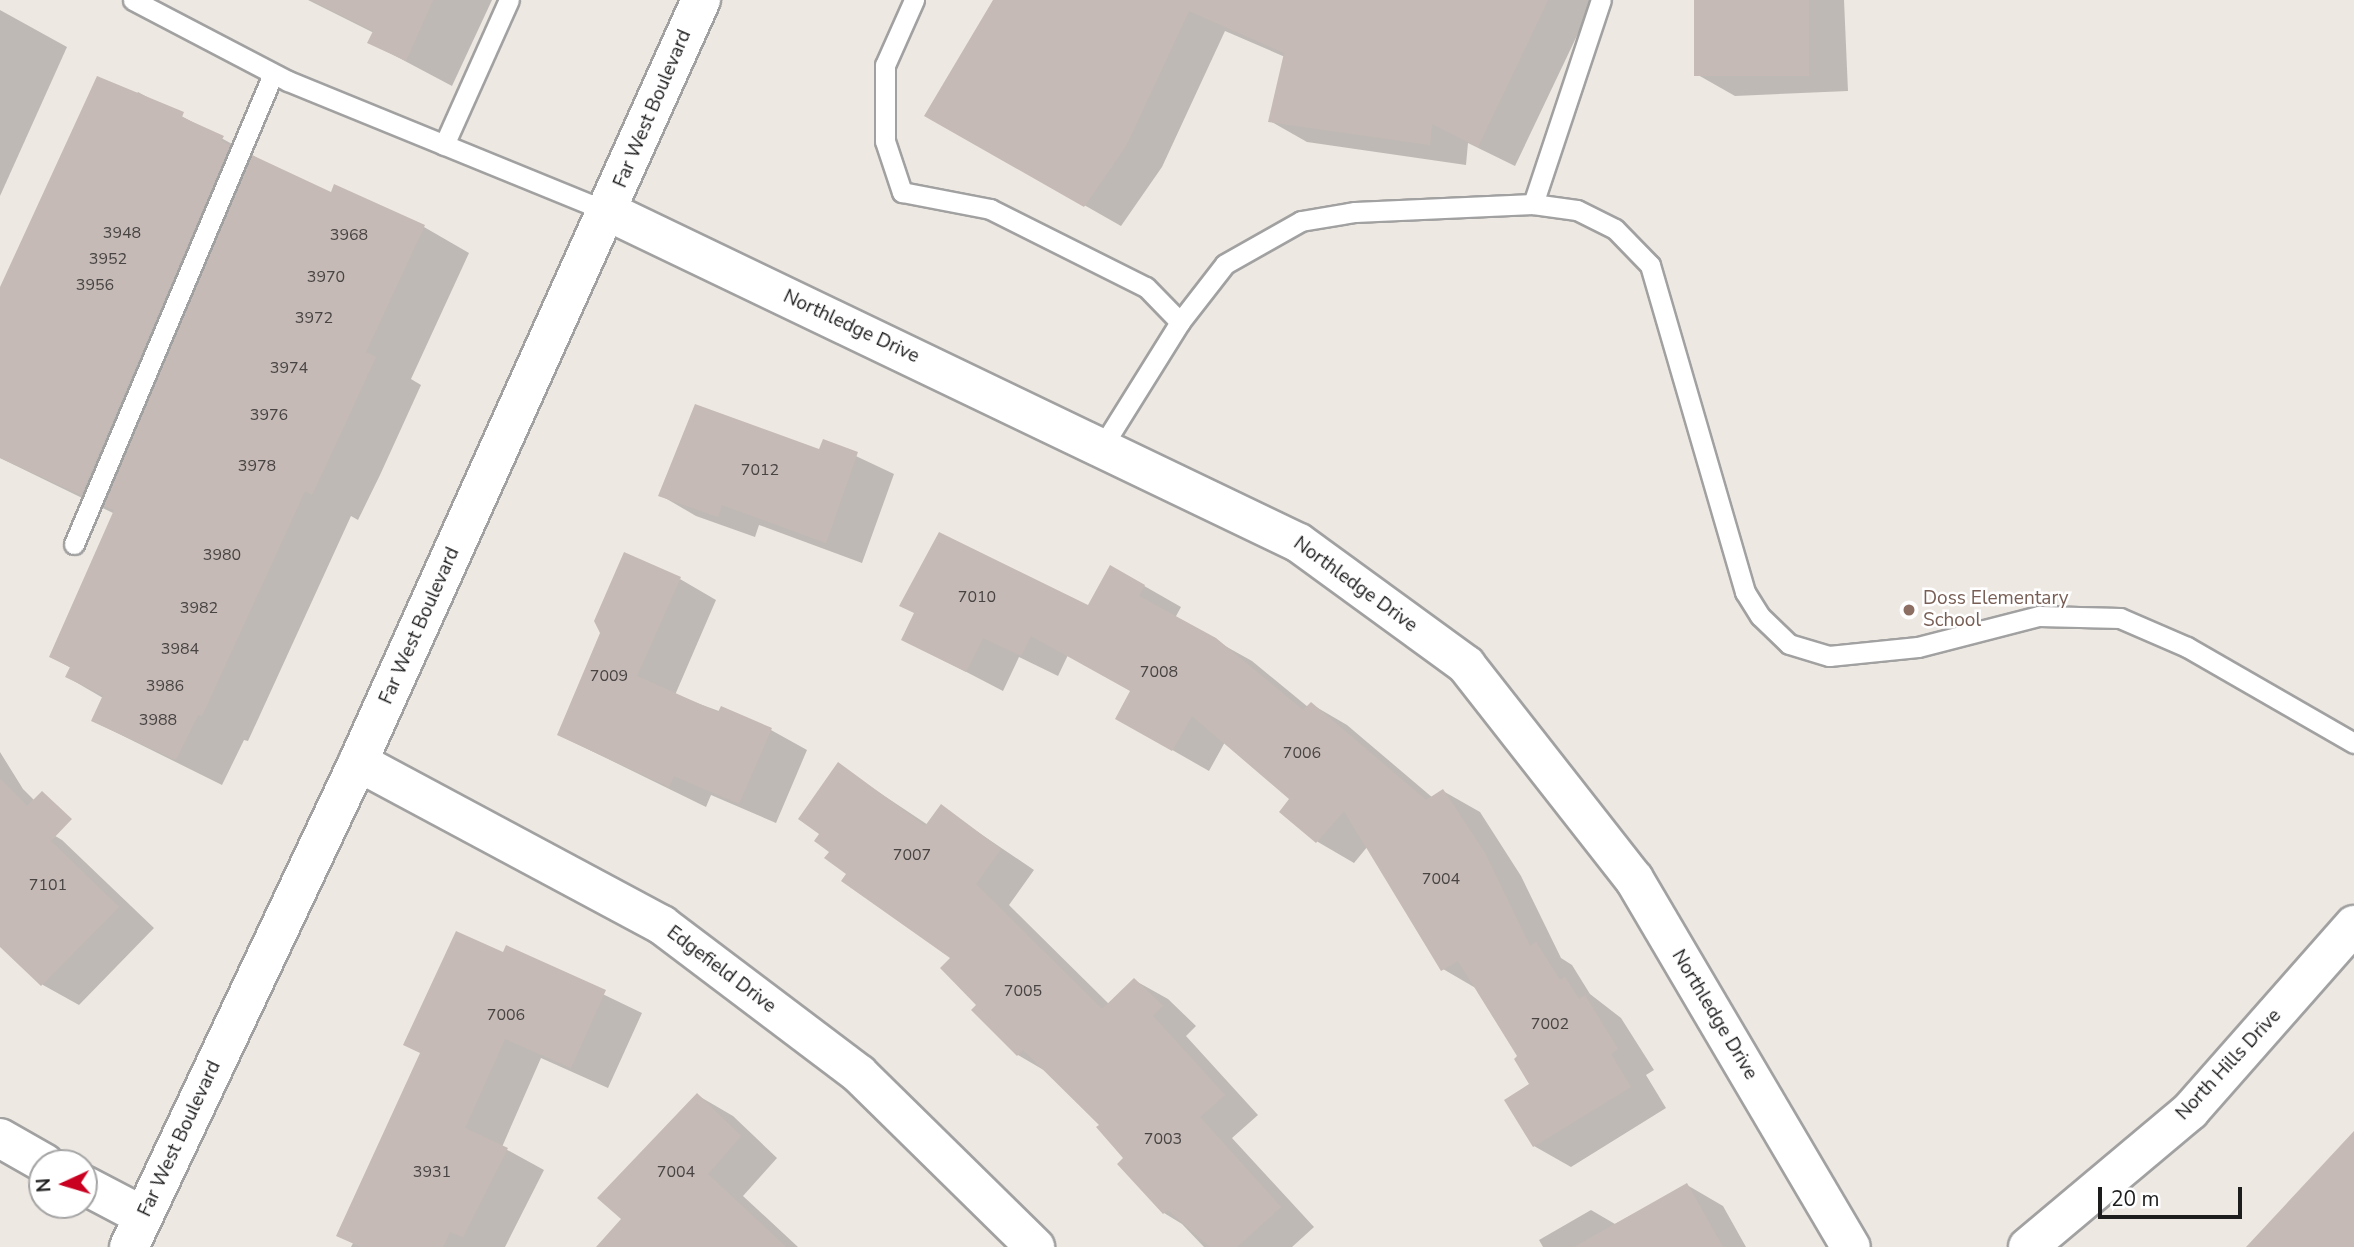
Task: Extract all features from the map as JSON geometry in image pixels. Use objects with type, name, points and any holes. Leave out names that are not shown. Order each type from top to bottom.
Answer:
[{"type":"street","name":"Far West Boulevard","points":[[136,1232],[358,762],[609,212],[701,0]]},
{"type":"street","name":"Northledge Drive","points":[[609,212],[1299,542],[1466,665],[1634,879],[1851,1247]]},
{"type":"street","name":"Edgefield Drive","points":[[358,762],[662,925],[859,1074],[1035,1247]]},
{"type":"street","name":"North Hills Drive","points":[[2028,1247],[2190,1111],[2354,925]]},
{"type":"street","points":[[0,1138],[28,1154]]},
{"type":"street","points":[[98,1198],[136,1232]]},
{"type":"lane","points":[[133,0],[273,74],[609,212]]},
{"type":"lane","points":[[444,145],[509,0]]},
{"type":"lane","points":[[915,0],[885,65],[885,141],[902,192],[989,209],[1146,287],[1180,323]]},
{"type":"lane","points":[[1533,204],[1601,0]]},
{"type":"lane","points":[[74,544],[273,74]]},
{"type":"lane","points":[[1102,447],[1180,323],[1225,264],[1301,221],[1355,212],[1533,204],[1577,210],[1615,229],[1650,265],[1745,592],[1760,616],[1788,644],[1829,656],[1919,647],[2039,617],[2120,618],[2188,647],[2354,743]]},
{"type":"building","points":[[310,0],[433,0],[406,61],[367,43],[373,31]]},
{"type":"building","points":[[993,0],[1548,0],[1478,147],[1432,124],[1430,145],[1268,122],[1284,53],[1189,11],[1126,146],[1084,207],[924,116]]},
{"type":"building","points":[[1694,0],[1809,0],[1809,76],[1694,76]]},
{"type":"building","points":[[97,76],[184,112],[182,117],[224,136],[221,141],[230,145],[81,495],[0,458],[0,287]]},
{"type":"building","points":[[252,155],[331,192],[334,184],[425,225],[366,352],[376,357],[334,448],[312,495],[305,491],[202,716],[198,715],[176,760],[91,721],[103,695],[65,677],[70,667],[49,657],[114,510],[104,506]]},
{"type":"building","points":[[695,404],[819,449],[823,439],[858,452],[826,543],[722,505],[718,517],[658,496]]},
{"type":"building","points":[[939,532],[1088,605],[1110,565],[1145,585],[1139,596],[1216,638],[1303,710],[1311,702],[1426,800],[1443,789],[1485,853],[1530,946],[1536,942],[1560,980],[1565,977],[1579,999],[1585,995],[1618,1049],[1611,1054],[1631,1087],[1533,1147],[1504,1100],[1529,1084],[1514,1059],[1517,1056],[1458,961],[1441,971],[1344,811],[1316,843],[1279,812],[1289,799],[1192,716],[1172,751],[1115,719],[1130,691],[1031,636],[1021,656],[983,638],[966,672],[901,640],[914,613],[899,606]]},
{"type":"building","points":[[624,552],[681,577],[637,676],[718,712],[721,706],[772,728],[739,804],[674,776],[669,787],[557,735],[600,633],[594,621]]},
{"type":"building","points":[[838,762],[925,826],[941,804],[1001,849],[976,884],[1102,1009],[1134,978],[1163,1006],[1153,1016],[1225,1095],[1200,1117],[1281,1207],[1237,1247],[1210,1247],[1168,1210],[1163,1214],[1117,1164],[1123,1158],[1096,1127],[1099,1125],[1023,1050],[1017,1056],[971,1010],[976,1005],[940,968],[950,958],[841,881],[846,874],[824,858],[829,852],[814,841],[819,834],[798,819]]},
{"type":"building","points":[[0,779],[27,806],[42,791],[72,819],[51,841],[119,907],[41,986],[0,947]]},
{"type":"building","points":[[456,931],[503,952],[506,945],[606,990],[571,1068],[505,1039],[465,1128],[508,1148],[463,1237],[450,1232],[443,1247],[361,1247],[336,1236],[420,1053],[403,1045]]},
{"type":"building","points":[[697,1093],[741,1136],[708,1174],[786,1247],[596,1247],[621,1219],[597,1198]]},
{"type":"building","points":[[2354,1131],[2354,1247],[2246,1247]]},
{"type":"building","points":[[1687,1183],[1723,1247],[1574,1247]]},
{"type":"place","name":"Doss Elementary School","points":[[1909,610]]}]
